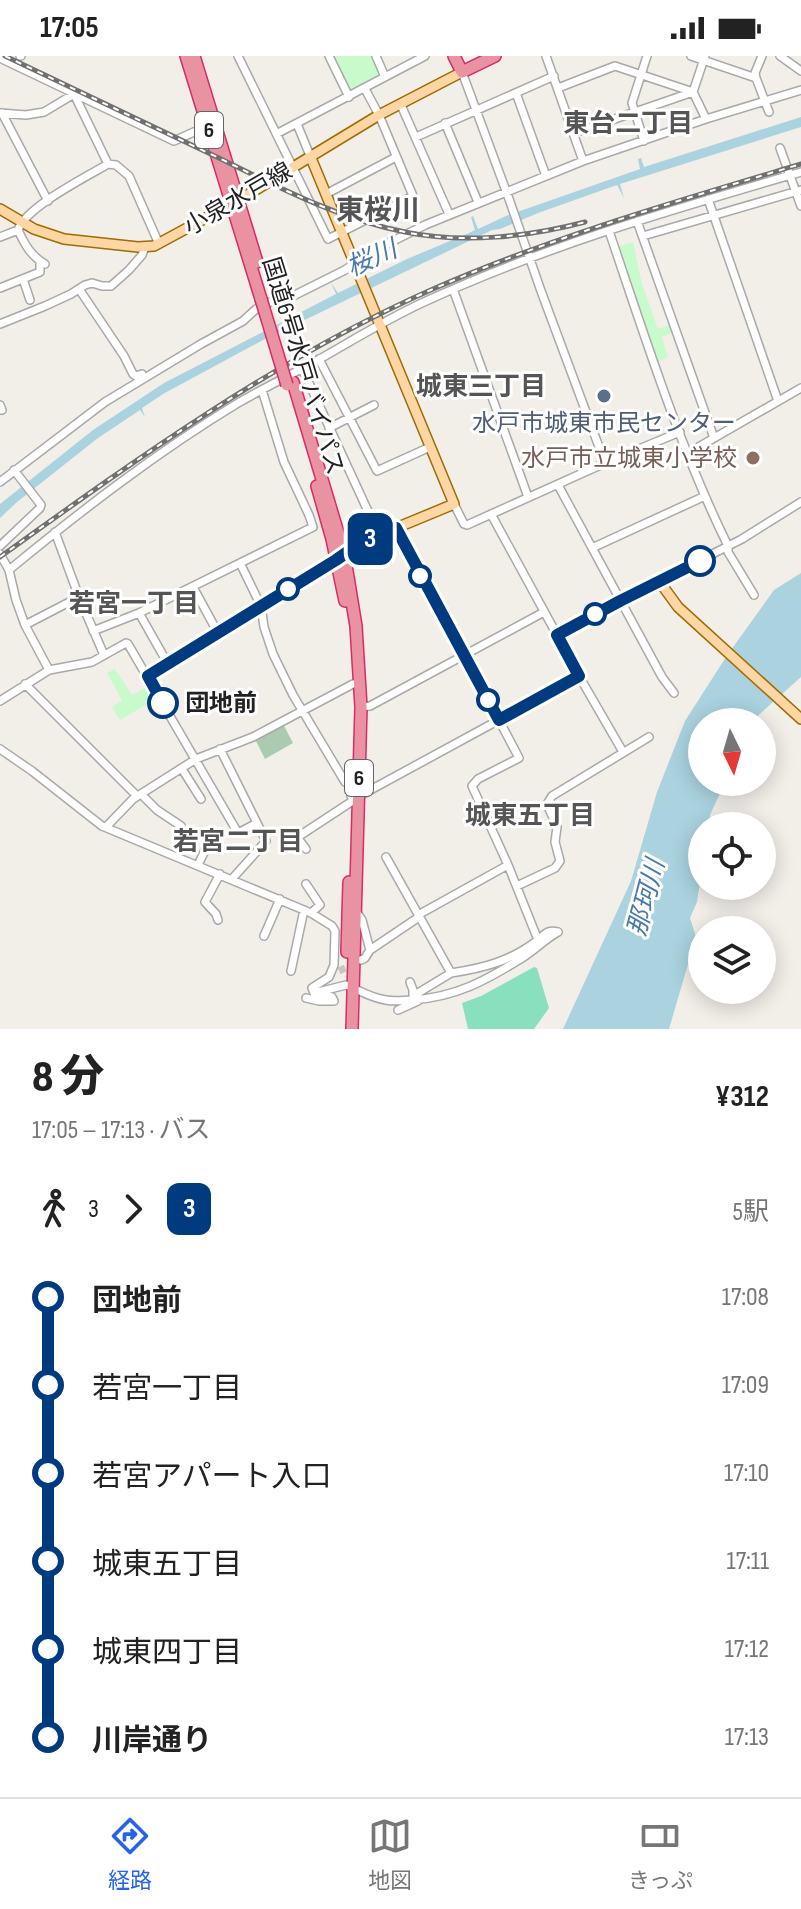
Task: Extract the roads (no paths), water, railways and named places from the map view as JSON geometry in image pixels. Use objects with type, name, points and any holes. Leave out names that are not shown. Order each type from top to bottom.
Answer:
[{"type":"highway","name":"国道6号水戸バイパス","points":[[186,56],[235,203]]},
{"type":"highway","name":"国道6号水戸バイパス","points":[[194,56],[340,556],[356,626],[361,707],[353,795],[356,911],[345,1029]]},
{"type":"highway","points":[[454,56],[462,72],[495,56]]},
{"type":"highway","name":"国道6号水戸バイパス","points":[[340,556],[353,684],[350,987]]},
{"type":"highway","name":"国道6号水戸バイパス","points":[[349,1003],[352,1029]]},
{"type":"main road","name":"小泉水戸線","points":[[0,209],[20,226],[64,239],[145,247],[159,244],[235,203],[379,115],[462,72]]},
{"type":"main road","points":[[311,158],[454,504],[396,528],[499,720],[579,676],[557,635],[659,581],[678,607],[801,719]]},
{"type":"street","points":[[10,63],[21,56]]},
{"type":"street","points":[[238,56],[328,239],[413,196],[365,89]]},
{"type":"street","points":[[330,56],[349,97]]},
{"type":"street","points":[[376,56],[385,77]]},
{"type":"street","points":[[278,133],[425,56]]},
{"type":"street","points":[[546,56],[583,161]]},
{"type":"street","points":[[644,141],[632,100],[647,56]]},
{"type":"street","points":[[691,56],[705,58],[756,78]]},
{"type":"street","points":[[762,56],[755,73],[769,112]]},
{"type":"street","points":[[780,56],[801,71]]},
{"type":"street","points":[[0,58],[174,141],[207,126]]},
{"type":"street","points":[[705,58],[693,92],[706,119]]},
{"type":"street","points":[[558,88],[615,66],[693,92]]},
{"type":"street","points":[[462,72],[605,463]]},
{"type":"street","points":[[416,137],[554,76]]},
{"type":"street","points":[[0,480],[105,402],[243,321],[256,309],[279,298],[295,295],[356,266],[371,252],[449,214],[478,202],[508,195],[583,161],[801,90]]},
{"type":"street","points":[[574,133],[693,92]]},
{"type":"street","points":[[516,93],[546,176]]},
{"type":"street","points":[[1,113],[26,115],[44,112],[74,94]]},
{"type":"street","points":[[74,94],[108,164]]},
{"type":"street","points":[[401,105],[449,214]]},
{"type":"street","points":[[1,113],[48,201]]},
{"type":"street","points":[[445,123],[478,202]]},
{"type":"street","points":[[297,124],[311,158]]},
{"type":"street","points":[[780,148],[801,206]]},
{"type":"street","points":[[326,194],[396,157]]},
{"type":"street","points":[[0,237],[20,226],[48,201],[108,164],[116,165],[129,176],[159,244]]},
{"type":"street","points":[[9,570],[171,446],[379,324],[453,289],[531,259],[637,221],[801,172]]},
{"type":"street","points":[[643,236],[798,191]]},
{"type":"street","points":[[708,199],[778,401]]},
{"type":"street","points":[[637,221],[714,438]]},
{"type":"street","points":[[0,288],[40,272],[43,263],[31,253],[20,226]]},
{"type":"street","points":[[609,231],[705,496],[728,552],[754,595]]},
{"type":"street","points":[[0,324],[45,306],[85,285],[111,286],[145,247]]},
{"type":"street","points":[[23,279],[30,300]]},
{"type":"street","points":[[79,289],[133,374],[136,376],[156,370]]},
{"type":"street","points":[[453,289],[528,497]]},
{"type":"street","points":[[319,359],[377,471],[430,447]]},
{"type":"street","points":[[302,368],[379,535]]},
{"type":"street","points":[[688,453],[801,388]]},
{"type":"street","points":[[93,631],[139,613],[313,527],[284,462],[262,390]]},
{"type":"street","points":[[329,428],[374,405]]},
{"type":"street","points":[[454,504],[467,525],[680,432]]},
{"type":"street","points":[[0,546],[41,505],[13,472]]},
{"type":"street","points":[[558,485],[662,677],[674,693]]},
{"type":"street","points":[[592,548],[705,496]]},
{"type":"street","points":[[659,581],[728,546],[801,502]]},
{"type":"street","points":[[491,514],[557,635]]},
{"type":"street","points":[[148,676],[340,556],[396,528]]},
{"type":"street","points":[[55,532],[104,655]]},
{"type":"street","points":[[0,554],[9,570],[25,625],[49,670]]},
{"type":"street","points":[[240,563],[261,606],[267,640],[273,654],[302,710],[353,795]]},
{"type":"street","points":[[194,589],[218,633]]},
{"type":"street","points":[[25,625],[79,597]]},
{"type":"street","points":[[361,707],[370,706],[544,612]]},
{"type":"street","points":[[139,613],[168,664]]},
{"type":"street","points":[[0,701],[49,670],[92,662],[128,644],[238,833],[257,823]]},
{"type":"street","points":[[579,676],[623,752]]},
{"type":"street","points":[[25,684],[139,795],[181,826]]},
{"type":"street","points":[[106,827],[139,795],[196,759],[253,737],[353,684]]},
{"type":"street","points":[[284,846],[353,795],[499,720],[519,758],[478,779],[472,786],[538,940]]},
{"type":"street","points":[[517,886],[559,864],[555,842],[557,827],[547,804],[552,796],[649,737]]},
{"type":"street","points":[[0,749],[97,823],[308,911],[332,926],[335,931],[335,972],[313,986],[314,993]]},
{"type":"street","points":[[220,749],[266,841],[232,879]]},
{"type":"street","points":[[182,769],[201,799]]},
{"type":"street","points":[[315,825],[320,834]]},
{"type":"street","points":[[297,837],[306,849]]},
{"type":"street","points":[[198,865],[208,844]]},
{"type":"street","points":[[386,857],[451,973]]},
{"type":"street","points":[[361,960],[370,950],[419,916],[508,865]]},
{"type":"street","points":[[218,920],[205,902],[220,874]]},
{"type":"street","points":[[291,971],[308,911],[320,905],[306,884]]},
{"type":"street","points":[[264,936],[280,899]]},
{"type":"street","points":[[356,911],[362,920],[370,950]]},
{"type":"street","points":[[314,993],[350,987],[384,1000],[446,996],[475,986],[524,957],[558,932],[547,932],[504,962],[451,973],[412,998]]},
{"type":"street","points":[[410,982],[412,998]]},
{"type":"street","points":[[306,998],[334,1001],[332,997],[314,993]]},
{"type":"street","points":[[398,1010],[422,999]]},
{"type":"water","points":[[801,117],[801,127],[620,184],[624,198],[617,185],[492,230],[265,339],[142,408],[145,417],[140,410],[98,438],[0,518],[0,504],[93,430],[164,383],[336,294],[331,283],[338,293],[469,233],[475,230],[473,216],[478,229],[506,216],[640,169],[638,159],[641,158],[644,167]]},
{"type":"water","points":[[801,573],[801,677],[767,708],[693,708],[726,657],[774,590]]},
{"type":"water","name":"那珂川","points":[[688,716],[688,796],[719,796],[711,812],[688,812],[688,900],[697,900],[691,916],[688,916],[688,964],[669,1029],[563,1029],[631,881],[657,792]]},
{"type":"tunnel","points":[[339,971],[355,963]]},
{"type":"railway","points":[[5,56],[286,191],[380,226],[427,236],[472,238],[541,232],[585,222]]},
{"type":"railway","points":[[0,557],[210,412],[375,316],[478,270],[569,236],[801,164]]},
{"type":"place","name":"水戸市城東市民センター","points":[[604,396]]},
{"type":"place","name":"水戸市立城東小学校","points":[[753,458]]},
{"type":"place","name":"団地前","points":[[163,703]]},
{"type":"district","name":"東台二丁目","points":[[628,124]]},
{"type":"district","name":"東桜川","points":[[378,210]]},
{"type":"district","name":"城東三丁目","points":[[481,387]]},
{"type":"district","name":"若宮一丁目","points":[[134,604]]},
{"type":"district","name":"城東五丁目","points":[[530,816]]},
{"type":"district","name":"若宮二丁目","points":[[238,842]]},
{"type":"water label","name":"桜川","points":[[372,259]]}]
